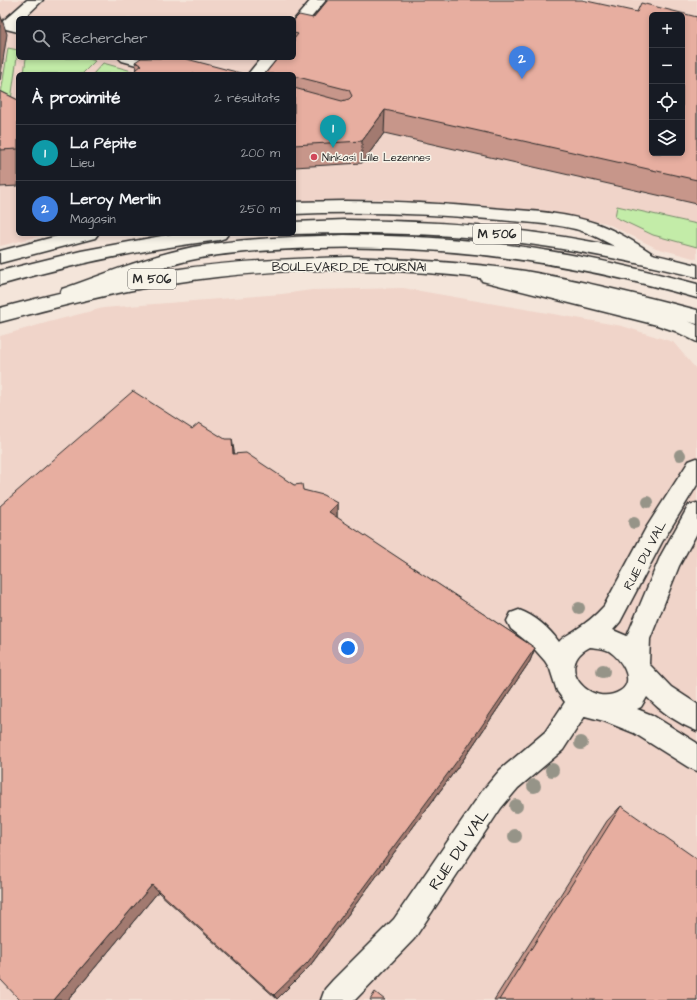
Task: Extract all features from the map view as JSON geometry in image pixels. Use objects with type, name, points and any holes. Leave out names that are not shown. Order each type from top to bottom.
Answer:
[{"type":"main road","points":[[17,16],[36,0]]},
{"type":"main road","points":[[296,27],[319,0]]},
{"type":"main road","points":[[16,17],[7,25],[16,27]]},
{"type":"main road","points":[[134,60],[180,72]]},
{"type":"main road","points":[[258,72],[268,60]]},
{"type":"main road","points":[[296,208],[407,207],[472,211],[558,221],[590,228],[608,235],[650,260]]},
{"type":"main road","name":"M 506","points":[[296,228],[382,226],[513,235],[566,243],[697,271]]},
{"type":"main road","points":[[0,257],[81,236]]},
{"type":"main road","name":"M 506","points":[[0,278],[85,256],[164,241],[203,236]]},
{"type":"main road","name":"M 506","points":[[0,291],[164,241]]},
{"type":"main road","points":[[55,299],[149,266],[191,254],[274,244],[329,242],[410,243],[508,252],[592,265],[697,291]]},
{"type":"main road","name":"BOULEVARD DE TOURNAI","points":[[0,315],[89,291],[156,279],[261,267],[321,264],[369,264],[454,268],[519,276],[625,297],[697,317]]},
{"type":"main road","name":"M 506","points":[[454,268],[612,306],[670,322],[697,335]]},
{"type":"main road","name":"RUE DU VAL","points":[[584,637],[605,622],[612,614],[654,535],[697,467]]},
{"type":"main road","name":"RUE DU VAL","points":[[638,668],[638,644],[646,619],[669,562],[697,512]]},
{"type":"main road","points":[[520,621],[542,639],[552,650],[562,667]]},
{"type":"main road","points":[[697,719],[662,695],[638,668],[629,651],[611,639],[595,636],[584,637],[568,648],[563,657],[563,678],[568,688],[592,704],[643,724],[697,758]]},
{"type":"main road","points":[[592,704],[619,706],[632,698],[638,685],[638,668]]},
{"type":"main road","name":"RUE DU VAL","points":[[336,1000],[357,974],[391,944],[404,929],[492,799],[509,779],[554,740],[592,704]]},
{"type":"shaded area","points":[[3,0],[697,0],[697,259],[656,248],[606,223],[555,214],[476,205],[378,199],[296,201],[296,72],[16,72],[16,236],[41,236],[0,246],[0,2]]},
{"type":"shaded area","points":[[403,288],[622,326],[673,342],[697,370],[697,1000],[0,1000],[0,336],[103,308],[282,294],[312,290]]},
{"type":"green space","points":[[8,48],[16,50],[17,60],[11,100],[0,100]]},
{"type":"green space","points":[[26,60],[95,61],[84,72],[24,72]]},
{"type":"green space","points":[[103,63],[136,72],[95,72]]},
{"type":"green space","points":[[617,206],[697,224],[697,247],[653,235],[615,217]]},
{"type":"building","points":[[328,0],[582,0],[637,12],[641,3],[677,12],[649,12],[649,156],[685,156],[685,14],[697,17],[697,180],[385,110],[362,141],[296,145],[296,89],[342,101],[349,99],[352,96],[349,90],[296,77],[296,72],[267,72],[276,60],[296,60],[296,36],[298,34],[296,34],[296,18],[299,15],[313,18]]},
{"type":"building","points":[[138,60],[191,60],[236,72],[133,72],[142,65],[135,62]]},
{"type":"building","points":[[0,91],[16,99],[16,149],[0,150]]},
{"type":"building","points":[[133,391],[192,429],[199,423],[225,439],[232,439],[233,454],[246,453],[294,485],[302,484],[303,490],[323,495],[337,503],[329,512],[535,648],[466,749],[308,962],[274,995],[152,885],[54,1000],[20,1000],[0,979],[0,506]]},
{"type":"building","points":[[621,806],[697,859],[697,1000],[499,1000]]},
{"type":"building","points":[[375,992],[385,1000],[370,1000]]},
{"type":"place","name":"Leroy Merlin","points":[[522,79]]},
{"type":"place","name":"La Pépite","points":[[333,148]]},
{"type":"place","name":"Ninkasi Lille Lezennes","points":[[314,157]]}]
